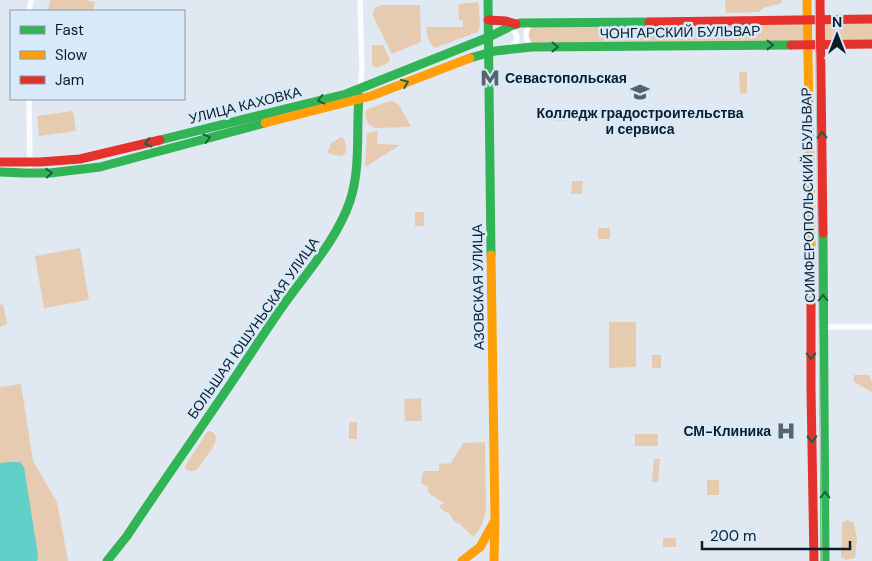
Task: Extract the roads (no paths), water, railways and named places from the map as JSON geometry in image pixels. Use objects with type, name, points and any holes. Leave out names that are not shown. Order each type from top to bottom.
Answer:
[{"type":"main road","name":"АЗОВСКАЯ УЛИЦА","points":[[462,561],[480,547],[495,520],[488,0]]},
{"type":"main road","name":"СИМФЕРОПОЛЬСКИЙ БУЛЬВАР","points":[[807,0],[814,561]]},
{"type":"main road","name":"СИМФЕРОПОЛЬСКИЙ БУЛЬВАР","points":[[820,0],[826,561]]},
{"type":"main road","name":"ЧОНГАРСКИЙ БУЛЬВАР","points":[[488,37],[512,26],[532,23],[872,19]]},
{"type":"main road","name":"ЧОНГАРСКИЙ БУЛЬВАР","points":[[488,20],[506,21],[512,26]]},
{"type":"main road","name":"УЛИЦА КАХОВКА","points":[[0,162],[29,163],[80,159],[346,94],[488,37]]},
{"type":"main road","name":"ЧОНГАРСКИЙ БУЛЬВАР","points":[[489,51],[532,47],[872,44]]},
{"type":"main road","name":"УЛИЦА КАХОВКА","points":[[0,172],[30,174],[100,167],[359,99],[388,90],[489,51]]},
{"type":"main road","name":"БОЛЬШАЯ ЮШУНЬСКАЯ УЛИЦА","points":[[107,561],[127,536],[339,226],[349,204],[356,174],[358,160],[357,109],[360,88]]},
{"type":"main road","points":[[811,390],[825,390]]},
{"type":"main road","points":[[494,560],[495,520]]},
{"type":"main road","points":[[480,547],[485,547],[492,552],[494,560]]},
{"type":"street","points":[[360,0],[362,71],[360,88]]},
{"type":"street","points":[[532,23],[527,28],[526,36],[532,47]]},
{"type":"street","points":[[509,48],[516,43],[517,37],[512,26]]},
{"type":"street","points":[[29,100],[30,174]]},
{"type":"street","points":[[823,327],[872,327]]},
{"type":"tram line","points":[[815,0],[822,561]]},
{"type":"place","name":"Севастопольская","points":[[490,78]]},
{"type":"place","name":"Колледж градостроительства и сервиса","points":[[640,92]]},
{"type":"place","name":"СМ-Клиника","points":[[786,431]]}]
